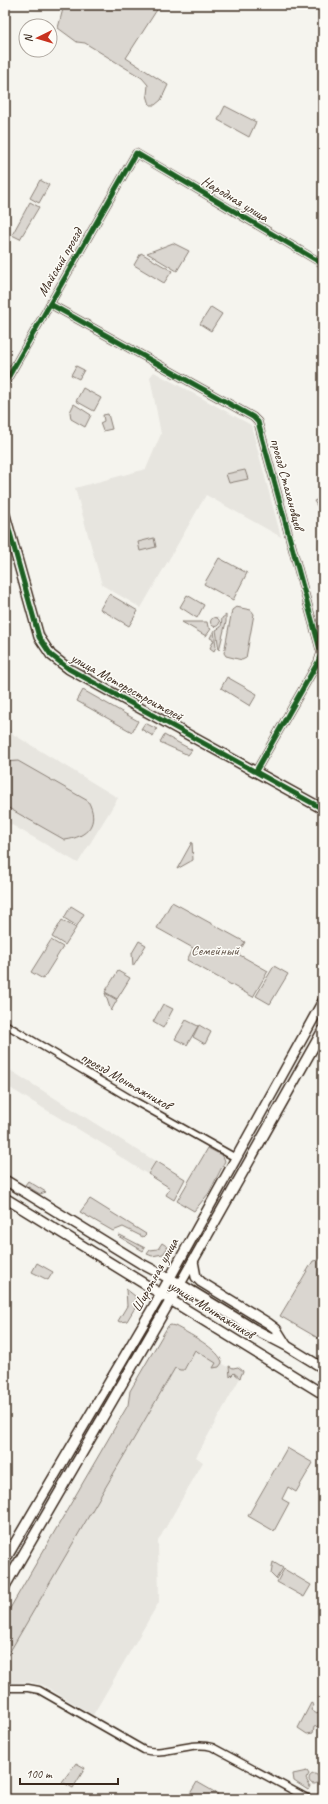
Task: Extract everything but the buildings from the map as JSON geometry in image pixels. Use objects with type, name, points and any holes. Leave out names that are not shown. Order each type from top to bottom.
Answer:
[{"type":"main road","name":"улица Моторостроителей","points":[[5,515],[39,637],[51,655],[74,672],[323,809]]},
{"type":"main road","name":"Широтная улица","points":[[5,1560],[161,1294],[323,1001]]},
{"type":"main road","points":[[308,1029],[308,1035],[311,1038],[317,1038],[321,1033]]},
{"type":"main road","name":"Широтная улица","points":[[5,1586],[171,1300],[321,1033]]},
{"type":"main road","points":[[292,1058],[297,1055],[301,1056],[304,1061],[303,1065]]},
{"type":"main road","name":"улица Монтажников","points":[[5,1180],[70,1221],[323,1368]]},
{"type":"main road","name":"улица Монтажников","points":[[5,1198],[323,1394]]},
{"type":"main road","points":[[193,1261],[196,1277],[201,1282],[268,1322],[276,1329],[287,1346]]},
{"type":"street","name":"Народная улица","points":[[136,153],[323,264]]},
{"type":"street","name":"Майский проезд","points":[[5,383],[136,153]]},
{"type":"street","name":"проезд Стахановцев","points":[[50,304],[253,417],[258,422],[320,653],[318,662],[256,771]]},
{"type":"street","name":"проезд Монтажников","points":[[5,1024],[131,1099],[236,1158]]},
{"type":"street","points":[[5,1688],[28,1688],[39,1690],[150,1751],[200,1745],[212,1746],[309,1799]]},
{"type":"shaded area","points":[[154,372],[251,425],[281,537],[206,495],[141,608],[102,585],[75,488],[146,469],[161,434],[150,377]]},
{"type":"shaded area","points":[[323,592],[323,620],[316,594]]},
{"type":"shaded area","points":[[5,714],[11,733],[118,798],[78,863],[5,821]]},
{"type":"shaded area","points":[[5,1067],[155,1161],[147,1174],[116,1154],[116,1152],[5,1085]]},
{"type":"shaded area","points":[[195,1350],[217,1363],[214,1368],[219,1367],[222,1363],[228,1367],[230,1377],[234,1373],[240,1378],[196,1457],[203,1462],[158,1541],[159,1602],[93,1715],[43,1685],[30,1682],[5,1682],[5,1660],[175,1368],[184,1370]]},
{"type":"green space","points":[[64,5],[160,5],[126,58],[168,85],[161,100],[155,105],[150,105],[147,95],[148,85],[142,78],[85,43],[77,42],[58,28]]},
{"type":"green space","points":[[225,106],[256,122],[249,137],[218,120]]},
{"type":"green space","points":[[40,180],[49,185],[39,203],[30,198]]},
{"type":"green space","points":[[30,202],[39,207],[20,239],[12,235]]},
{"type":"green space","points":[[173,243],[189,251],[177,271],[147,253]]},
{"type":"green space","points":[[141,253],[172,271],[164,283],[134,265]]},
{"type":"green space","points":[[211,307],[222,314],[211,331],[200,324]]},
{"type":"green space","points":[[76,366],[84,370],[79,379],[71,375]]},
{"type":"green space","points":[[83,388],[101,398],[94,411],[76,401]]},
{"type":"green space","points":[[74,404],[91,415],[85,427],[71,419],[70,412]]},
{"type":"green space","points":[[108,414],[112,429],[103,431],[100,423],[104,421],[103,415]]},
{"type":"green space","points":[[245,470],[248,479],[229,483],[226,474]]},
{"type":"green space","points":[[323,497],[323,508],[319,509],[314,501]]},
{"type":"green space","points":[[154,538],[156,547],[140,551],[138,542]]},
{"type":"green space","points":[[219,558],[247,573],[233,600],[204,584]]},
{"type":"green space","points":[[109,594],[138,611],[129,626],[100,609]]},
{"type":"green space","points":[[187,595],[204,605],[197,618],[180,607]]},
{"type":"green space","points":[[236,607],[251,610],[254,614],[246,658],[242,660],[226,656],[224,653],[232,610]]},
{"type":"green space","points":[[226,615],[226,622],[219,650],[216,630],[221,627],[222,618]]},
{"type":"green space","points":[[215,617],[220,622],[215,627],[210,622]]},
{"type":"green space","points":[[182,622],[207,622],[208,627],[211,629],[206,636]]},
{"type":"green space","points":[[214,630],[216,647],[214,651],[210,648],[214,640],[210,638]]},
{"type":"green space","points":[[227,677],[257,694],[250,706],[221,688]]},
{"type":"green space","points":[[83,690],[138,721],[132,732],[77,701]]},
{"type":"green space","points":[[145,723],[157,729],[153,736],[141,729]]},
{"type":"green space","points":[[164,735],[192,750],[188,755],[160,742]]},
{"type":"green space","points":[[18,761],[88,801],[93,816],[90,828],[80,836],[65,840],[5,806],[5,762]]},
{"type":"green space","points":[[192,842],[193,860],[177,869]]},
{"type":"green space","name":"Семейный","points":[[172,902],[245,942],[238,954],[268,971],[253,997],[187,960],[193,948],[157,928]]},
{"type":"green space","points":[[71,906],[84,914],[77,926],[64,918]]},
{"type":"green space","points":[[62,920],[76,928],[65,945],[52,937]]},
{"type":"green space","points":[[51,940],[63,947],[43,979],[31,972]]},
{"type":"green space","points":[[139,941],[146,945],[133,966],[132,953]]},
{"type":"green space","points":[[274,966],[288,974],[270,1004],[256,996]]},
{"type":"green space","points":[[118,971],[130,978],[117,999],[105,992]]},
{"type":"green space","points":[[105,993],[117,1000],[111,1011]]},
{"type":"green space","points":[[163,1004],[173,1009],[163,1028],[153,1022]]},
{"type":"green space","points":[[186,1020],[198,1026],[187,1045],[175,1039]]},
{"type":"green space","points":[[199,1025],[211,1032],[205,1044],[193,1037]]},
{"type":"green space","points":[[208,1148],[223,1156],[225,1161],[209,1193],[194,1211],[177,1201]]},
{"type":"green space","points":[[156,1161],[185,1179],[174,1200],[166,1195],[170,1188],[148,1174]]},
{"type":"green space","points":[[28,1181],[46,1192],[40,1194],[25,1185]]},
{"type":"green space","points":[[90,1199],[146,1234],[143,1237],[123,1227],[113,1231],[80,1212]]},
{"type":"green space","points":[[120,1235],[145,1248],[143,1251],[118,1236]]},
{"type":"green space","points":[[162,1243],[168,1247],[163,1254],[152,1256],[147,1254],[150,1250],[158,1249]]},
{"type":"green space","points":[[323,1259],[323,1341],[280,1316],[313,1261]]},
{"type":"green space","points":[[37,1263],[53,1272],[48,1280],[32,1272]]},
{"type":"green space","points":[[126,1289],[135,1296],[136,1306],[127,1321],[120,1322],[118,1321],[127,1306]]},
{"type":"green space","points":[[171,1325],[187,1332],[210,1347],[220,1358],[222,1363],[219,1367],[213,1368],[216,1363],[195,1350],[184,1370],[175,1368],[5,1660],[5,1617],[128,1405],[130,1391],[168,1326]]},
{"type":"green space","points":[[229,1366],[233,1368],[238,1367],[243,1371],[240,1378],[234,1373],[230,1377]]},
{"type":"green space","points":[[287,1448],[313,1463],[296,1492],[288,1487],[282,1499],[289,1503],[274,1531],[248,1516]]},
{"type":"green space","points":[[273,1562],[283,1568],[276,1579],[271,1574]]},
{"type":"green space","points":[[284,1569],[311,1585],[304,1597],[277,1582]]},
{"type":"green space","points":[[311,1703],[314,1705],[311,1710],[317,1714],[323,1708],[323,1725],[314,1727],[313,1733],[307,1734],[298,1728]]},
{"type":"green space","points":[[76,1763],[85,1768],[73,1788],[62,1782]]},
{"type":"green space","points":[[307,1771],[309,1774],[306,1779],[310,1786],[308,1790],[294,1781],[293,1774]]},
{"type":"green space","points":[[312,1774],[316,1774],[318,1775],[318,1783],[312,1784],[309,1781],[309,1777]]},
{"type":"green space","points":[[197,1782],[218,1794],[215,1799],[192,1799],[188,1797]]},
{"type":"cycle path","points":[[5,383],[136,153],[323,264]]},
{"type":"cycle path","points":[[50,304],[253,417],[258,422],[321,653],[318,662],[256,771]]},
{"type":"cycle path","points":[[5,515],[39,637],[51,655],[69,669],[323,809]]}]
